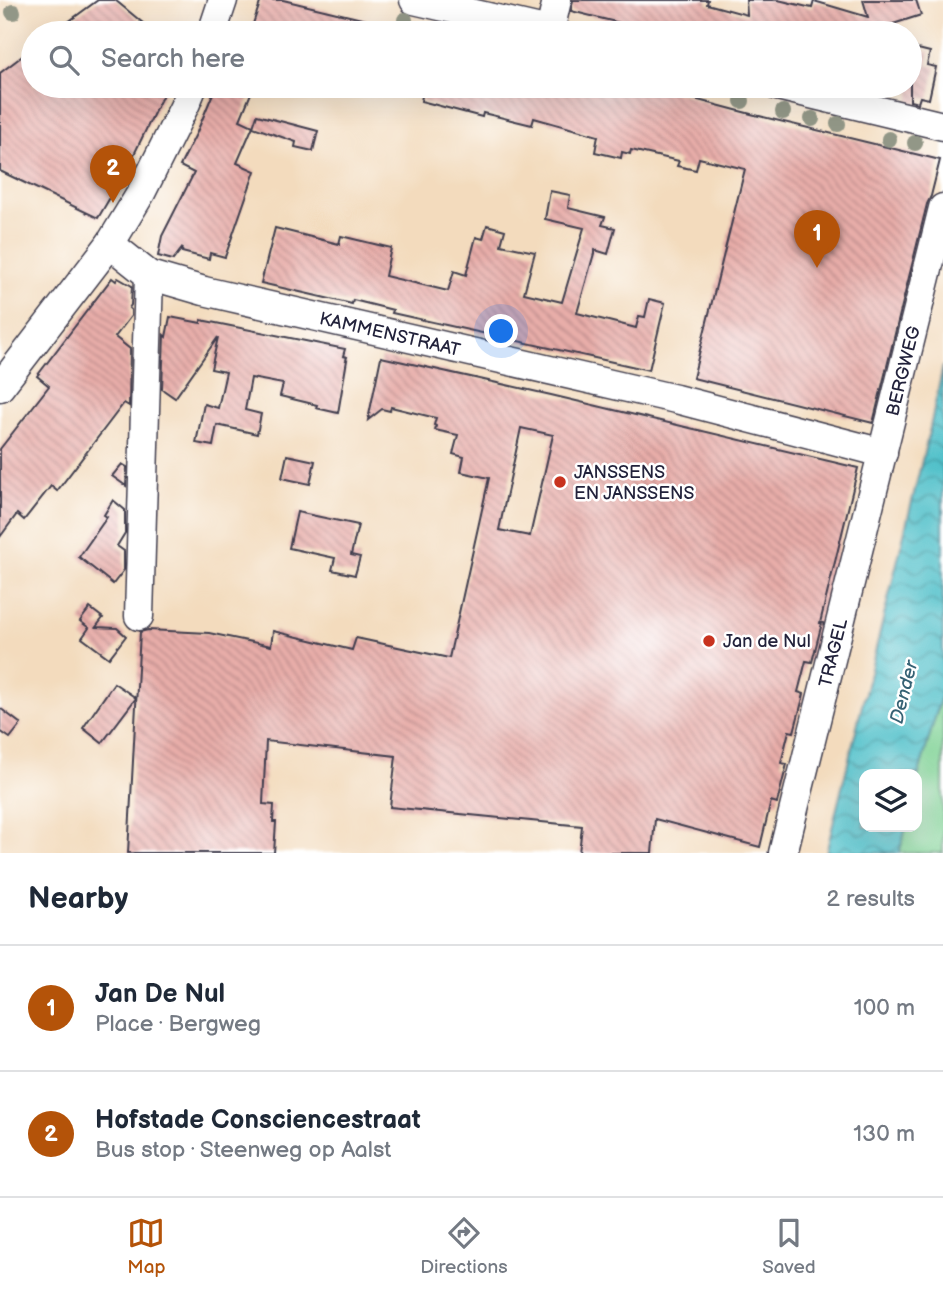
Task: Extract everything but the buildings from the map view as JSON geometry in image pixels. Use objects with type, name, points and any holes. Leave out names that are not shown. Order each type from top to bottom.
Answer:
[{"type":"street","points":[[216,21],[223,0]]},
{"type":"street","points":[[414,0],[506,21]]},
{"type":"street","points":[[555,21],[558,0]]},
{"type":"street","points":[[0,387],[110,244],[141,192],[188,98]]},
{"type":"street","points":[[827,98],[943,126]]},
{"type":"street","name":"BERGWEG","points":[[883,453],[943,208]]},
{"type":"street","name":"KAMMENSTRAAT","points":[[110,244],[149,275],[204,291],[676,399],[883,453]]},
{"type":"street","points":[[139,616],[149,275]]},
{"type":"street","name":"TRAGEL","points":[[783,853],[883,453]]},
{"type":"green space","points":[[943,689],[943,853],[899,853],[905,832],[922,832],[920,769]]},
{"type":"water","name":"Dender","points":[[943,366],[943,689],[920,769],[859,769],[859,832],[905,832],[899,853],[826,853]]},
{"type":"place","name":"Hofstade Consciencestraat","points":[[113,203]]},
{"type":"place","name":"Jan De Nul","points":[[817,268]]},
{"type":"place","name":"JANSSENS EN JANSSENS","points":[[560,482]]},
{"type":"place","name":"Jan de Nul","points":[[709,641]]}]
